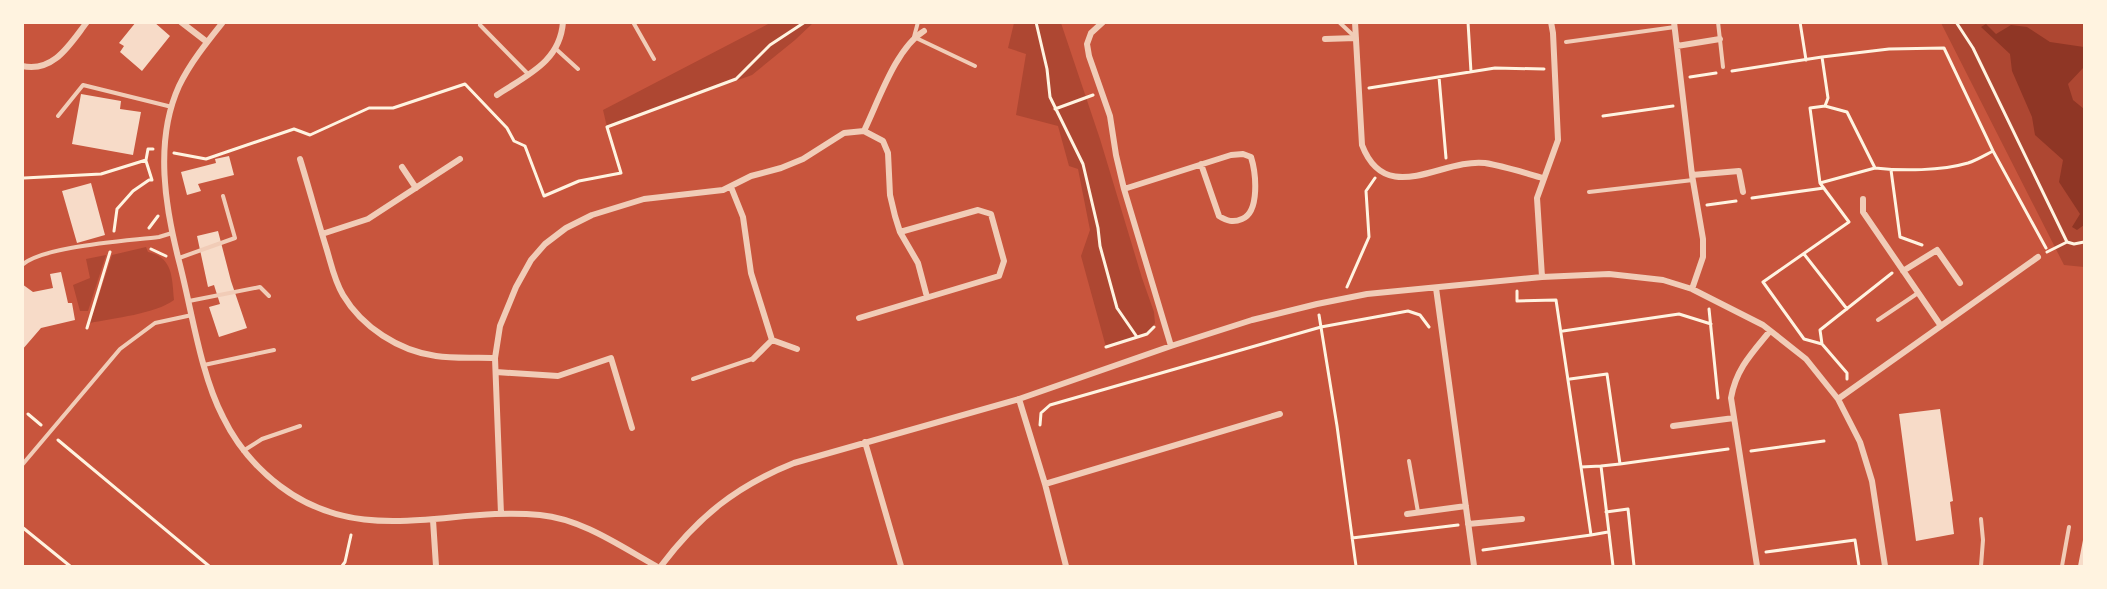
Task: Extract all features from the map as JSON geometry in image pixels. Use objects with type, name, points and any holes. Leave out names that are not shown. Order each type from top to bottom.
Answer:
[{"type":"street","points":[[22,66],[36,67],[49,64],[58,58],[87,22]]},
{"type":"street","points":[[181,22],[207,42]]},
{"type":"street","points":[[223,22],[207,42],[179,87],[165,136],[165,180],[178,258],[204,365],[221,415],[243,451],[251,461],[290,494],[339,516],[386,521],[433,520],[501,514],[542,515],[582,525],[656,567]]},
{"type":"street","points":[[497,95],[541,66],[556,49],[562,38],[563,22]]},
{"type":"street","points":[[1103,22],[1091,33],[1087,44],[1089,56],[1110,116],[1124,189],[1172,346]]},
{"type":"street","points":[[1355,22],[1362,145],[1367,156],[1380,171],[1391,175],[1417,176],[1470,163],[1485,163],[1544,178]]},
{"type":"street","points":[[1542,277],[1537,198],[1558,140],[1551,22]]},
{"type":"street","points":[[1675,25],[1692,178],[1703,239],[1702,257],[1692,288]]},
{"type":"street","points":[[864,131],[901,52],[914,37],[924,31]]},
{"type":"street","points":[[1325,39],[1356,38]]},
{"type":"street","points":[[1677,46],[1720,39]]},
{"type":"street","points":[[501,514],[495,358],[500,326],[516,286],[531,260],[545,244],[566,228],[592,215],[644,199],[731,187],[751,176],[803,159],[844,133],[864,131],[883,141],[888,153],[890,195],[900,232],[918,263],[927,297]]},
{"type":"street","points":[[1124,189],[1231,155],[1243,154],[1251,156],[1253,165],[1255,198],[1251,214],[1236,222],[1219,216],[1201,165]]},
{"type":"street","points":[[300,159],[337,283],[343,295],[364,321],[382,335],[407,349],[429,355],[495,358]]},
{"type":"street","points":[[322,234],[368,219],[460,159]]},
{"type":"street","points":[[402,167],[416,188]]},
{"type":"street","points":[[1692,178],[1738,171],[1743,192]]},
{"type":"street","points":[[731,187],[743,217],[751,273],[772,340]]},
{"type":"street","points":[[1863,199],[1863,212],[1941,326]]},
{"type":"street","points":[[859,318],[999,276],[1004,261],[991,214],[978,210],[900,232]]},
{"type":"street","points":[[1902,269],[1937,250],[1960,283]]},
{"type":"street","points":[[1838,399],[2038,257]]},
{"type":"street","points":[[661,567],[703,517],[736,491],[794,463],[1019,399],[1252,320],[1367,294],[1516,279],[1609,274],[1663,280],[1692,288],[1762,325],[1806,359],[1838,399],[1860,442],[1872,481],[1885,567]]},
{"type":"street","points":[[1436,288],[1474,567]]},
{"type":"street","points":[[1757,567],[1731,398],[1734,380],[1750,355],[1770,331]]},
{"type":"street","points":[[772,340],[796,348]]},
{"type":"street","points":[[753,359],[772,340]]},
{"type":"street","points":[[496,372],[558,376],[611,358],[632,428]]},
{"type":"street","points":[[1019,399],[1045,484],[1066,567]]},
{"type":"street","points":[[1045,484],[1280,414]]},
{"type":"street","points":[[1673,426],[1734,418]]},
{"type":"street","points":[[865,442],[901,567]]},
{"type":"street","points":[[1407,513],[1466,506]]},
{"type":"street","points":[[1468,524],[1522,519]]},
{"type":"street","points":[[433,520],[436,567]]},
{"type":"lane","points":[[633,22],[654,59]]},
{"type":"lane","points":[[918,22],[914,37],[975,66]]},
{"type":"lane","points":[[1339,22],[1356,38]]},
{"type":"lane","points":[[1718,22],[1723,67]]},
{"type":"lane","points":[[480,25],[528,74]]},
{"type":"lane","points":[[1566,42],[1675,25]]},
{"type":"lane","points":[[556,49],[578,69]]},
{"type":"lane","points":[[58,116],[83,85],[173,107]]},
{"type":"lane","points":[[1589,192],[1692,178]]},
{"type":"lane","points":[[178,258],[235,238],[223,196]]},
{"type":"lane","points":[[22,265],[35,256],[57,251],[159,237],[173,232]]},
{"type":"lane","points":[[189,301],[260,287],[269,296]]},
{"type":"lane","points":[[1878,320],[1918,293]]},
{"type":"lane","points":[[22,465],[120,349],[155,323],[193,315]]},
{"type":"lane","points":[[204,365],[274,350]]},
{"type":"lane","points":[[693,379],[753,359]]},
{"type":"lane","points":[[243,451],[262,439],[300,426]]},
{"type":"lane","points":[[1409,461],[1418,512]]},
{"type":"lane","points":[[1981,519],[1983,540],[1981,567]]},
{"type":"lane","points":[[2062,567],[2069,527]]},
{"type":"path","points":[[1036,22],[1047,69],[1050,97],[1083,165],[1100,246],[1117,308],[1137,337]]},
{"type":"path","points":[[1468,22],[1472,72]]},
{"type":"path","points":[[1800,22],[1806,60]]},
{"type":"path","points":[[1956,22],[1973,48],[2067,242]]},
{"type":"path","points":[[24,178],[101,174],[146,160],[148,148],[206,159],[294,129],[310,135],[369,108],[393,108],[465,84],[507,128],[514,141],[525,146],[544,196],[579,181],[621,173],[607,127],[736,79],[770,45],[802,23]]},
{"type":"path","points":[[1681,79],[1889,49],[1944,48],[1994,151],[2048,252]]},
{"type":"path","points":[[1822,57],[1828,98],[1825,106]]},
{"type":"path","points":[[1359,89],[1495,68],[1555,69]]},
{"type":"path","points":[[1439,77],[1444,147],[1449,169]]},
{"type":"path","points":[[1055,109],[1102,92]]},
{"type":"path","points":[[1603,116],[1684,104]]},
{"type":"path","points":[[1850,222],[1820,183],[1810,108],[1825,106],[1848,112],[1875,168]]},
{"type":"path","points":[[1820,183],[1875,168],[1892,170],[1968,163],[1994,151]]},
{"type":"path","points":[[1892,170],[1900,237],[1927,247],[1931,254]]},
{"type":"path","points":[[1341,299],[1369,237],[1366,191],[1380,171]]},
{"type":"path","points":[[1697,207],[1824,188]]},
{"type":"path","points":[[1822,344],[1804,339],[1763,282],[1863,212]]},
{"type":"path","points":[[2038,257],[2067,242],[2074,244],[2085,242]]},
{"type":"path","points":[[1804,254],[1847,309]]},
{"type":"path","points":[[1852,389],[1846,378],[1847,373],[1822,344],[1820,330],[1902,269]]},
{"type":"path","points":[[1516,279],[1517,301],[1556,300],[1570,379],[1591,535]]},
{"type":"path","points":[[1707,296],[1720,420]]},
{"type":"path","points":[[1317,304],[1356,567]]},
{"type":"path","points":[[1106,347],[1150,332],[1155,323],[1154,312],[1162,310]]},
{"type":"path","points":[[1041,433],[1041,413],[1050,405],[1321,327],[1408,311],[1420,315],[1429,326],[1431,337]]},
{"type":"path","points":[[1562,331],[1679,314],[1711,324]]},
{"type":"path","points":[[1570,379],[1607,374],[1620,464]]},
{"type":"path","points":[[28,414],[41,425]]},
{"type":"path","points":[[58,440],[209,567]]},
{"type":"path","points":[[1581,467],[1824,441]]},
{"type":"path","points":[[1600,466],[1613,567]]},
{"type":"path","points":[[1606,512],[1628,509],[1634,567]]},
{"type":"path","points":[[1352,538],[1468,524]]},
{"type":"path","points":[[22,527],[70,567]]},
{"type":"path","points":[[1472,551],[1609,532]]},
{"type":"path","points":[[342,567],[351,535]]},
{"type":"path","points":[[1755,553],[1856,540],[1859,567]]},
{"type":"shaded area","points":[[770,23],[813,23],[752,75],[607,127],[603,110]]},
{"type":"shaded area","points":[[1014,23],[1061,23],[1154,312],[1155,323],[1150,332],[1106,347],[1081,256],[1090,230],[1078,169],[1069,166],[1058,126],[1016,115],[1026,54],[1008,48]]},
{"type":"shaded area","points":[[1941,23],[2084,23],[2084,267],[2064,265]]},
{"type":"shaded area","points":[[1986,24],[1996,34],[2011,25],[2027,27],[2050,42],[2084,47],[2084,67],[2068,84],[2073,100],[2084,109],[2084,225],[2077,230],[2072,227],[2080,214],[2059,182],[2063,160],[2035,135],[2032,117],[2012,71],[2010,54],[1981,27]]},
{"type":"shaded area","points":[[146,247],[148,252],[167,264],[174,300],[156,309],[90,323],[112,255]]},
{"type":"shaded area","points":[[106,255],[88,311],[80,311],[73,285],[90,278],[86,259]]},
{"type":"building","points":[[136,22],[139,24],[154,22],[170,36],[142,71],[120,52],[124,46],[119,43]]},
{"type":"building","points":[[81,94],[121,101],[120,109],[141,112],[133,155],[72,144]]},
{"type":"building","points":[[229,156],[234,175],[198,184],[201,191],[187,195],[181,172],[216,163],[215,159]]},
{"type":"building","points":[[91,183],[105,235],[77,243],[62,191]]},
{"type":"building","points":[[218,231],[231,281],[247,328],[219,337],[209,307],[220,304],[214,285],[208,287],[197,236]]},
{"type":"building","points":[[61,272],[68,303],[72,303],[75,320],[41,328],[22,350],[22,284],[33,292],[53,288],[50,274]]},
{"type":"building","points":[[1940,409],[1953,501],[1950,502],[1954,534],[1916,541],[1899,414]]},
{"type":"building","points":[[2083,540],[2084,566],[2078,566]]}]
